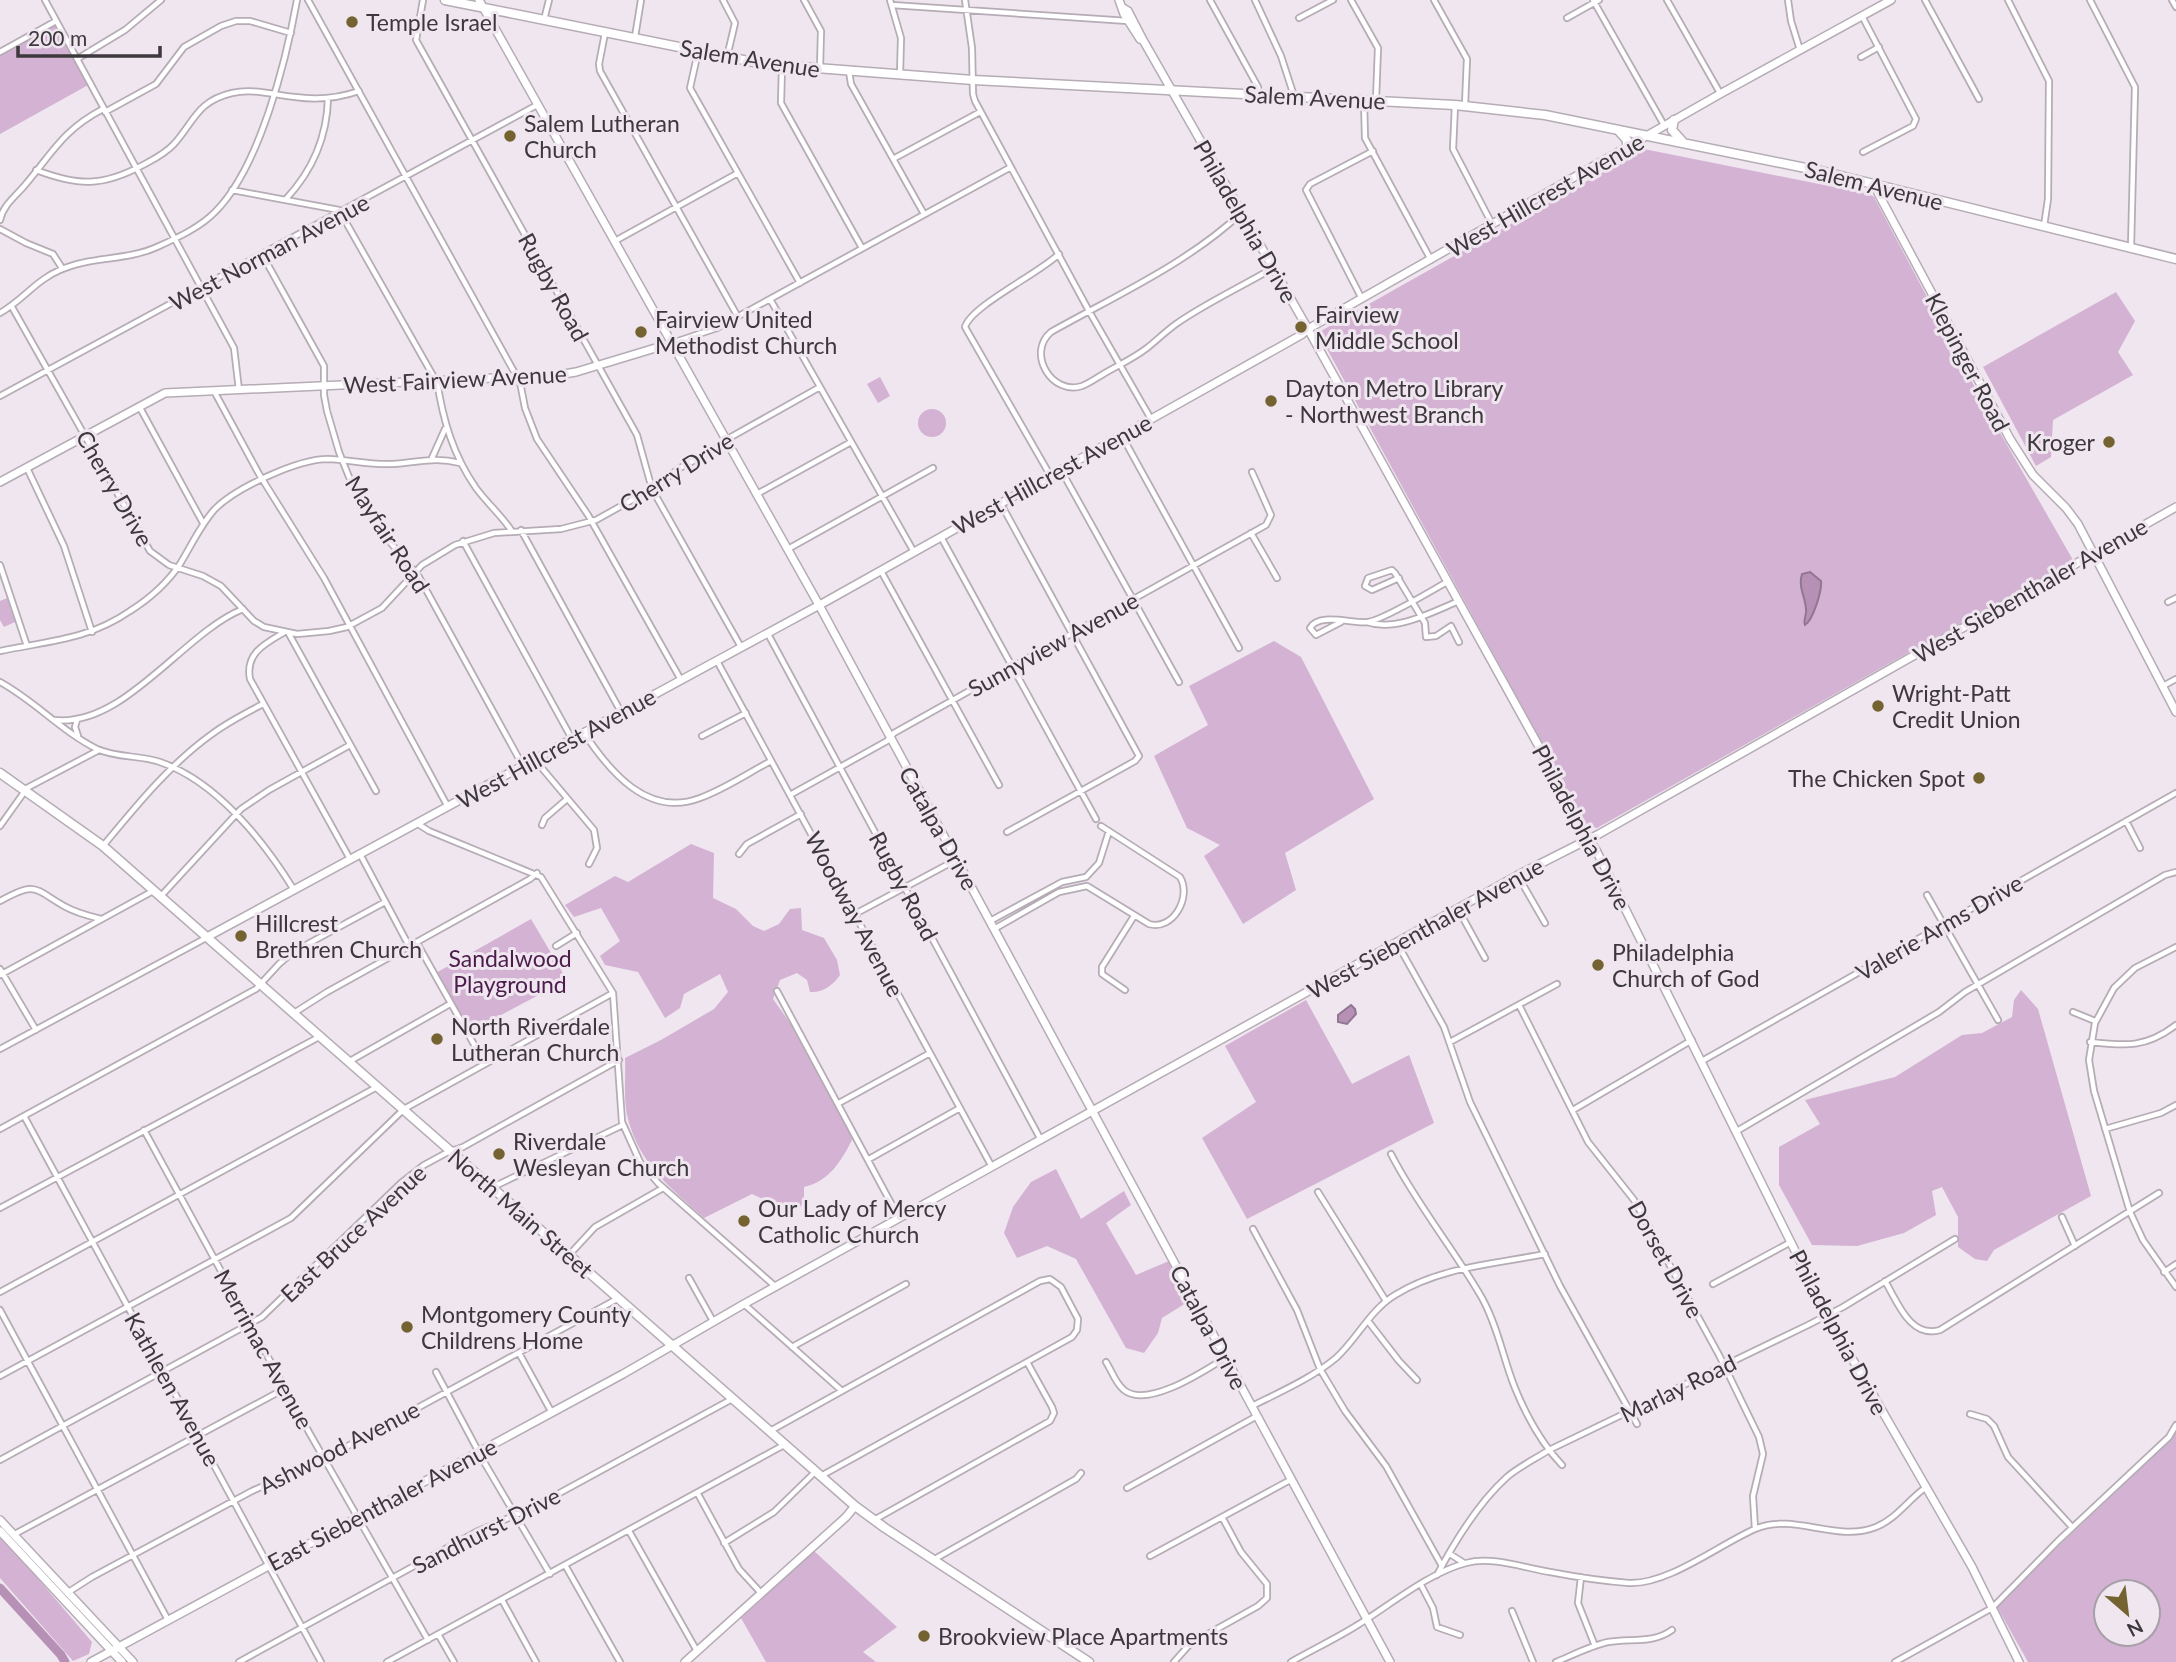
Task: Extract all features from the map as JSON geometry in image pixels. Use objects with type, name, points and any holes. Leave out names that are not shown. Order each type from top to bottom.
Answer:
[{"type":"main road","name":"Salem Avenue","points":[[444,0],[698,52],[782,66],[972,80],[1455,105],[1545,115],[1682,141],[1879,185],[2176,259]]},
{"type":"main road","points":[[1674,120],[1674,134],[1682,141]]},
{"type":"main road","points":[[1618,130],[1627,140],[1627,148]]},
{"type":"main road","name":"North Main Street","points":[[0,773],[103,846],[855,1506],[1089,1662]]},
{"type":"street","points":[[45,0],[234,348],[239,390]]},
{"type":"street","points":[[77,60],[125,30],[161,0]]},
{"type":"street","points":[[0,313],[12,307],[39,281],[62,268],[89,260],[135,255],[175,238],[208,218],[232,190],[254,145],[275,94],[298,0]]},
{"type":"street","points":[[308,0],[518,377],[525,408],[537,439],[592,521],[681,680]]},
{"type":"street","name":"Rugby Road","points":[[423,0],[416,40],[640,441],[652,489],[741,648]]},
{"type":"street","name":"Catalpa Drive","points":[[479,0],[819,605],[1390,1662]]},
{"type":"street","points":[[544,20],[549,0]]},
{"type":"street","points":[[634,38],[641,0]]},
{"type":"street","points":[[723,0],[735,23],[727,57]]},
{"type":"street","points":[[804,0],[822,34],[820,69]]},
{"type":"street","points":[[1210,0],[1258,87],[1259,95]]},
{"type":"street","points":[[1255,0],[1284,64],[1294,96]]},
{"type":"street","points":[[1299,18],[1333,0]]},
{"type":"street","points":[[1351,0],[1378,48],[1376,100]]},
{"type":"street","points":[[1434,0],[1467,59],[1465,106]]},
{"type":"street","points":[[1667,0],[1720,93]]},
{"type":"street","points":[[1788,0],[1800,50]]},
{"type":"street","name":"West Hillcrest Avenue","points":[[207,937],[819,605],[1301,335],[1720,93],[1891,0]]},
{"type":"street","points":[[1925,0],[1979,99]]},
{"type":"street","points":[[2008,0],[2049,81],[2048,198],[2044,226]]},
{"type":"street","points":[[2090,0],[2135,86],[2131,248]]},
{"type":"street","points":[[2172,0],[2176,7]]},
{"type":"street","points":[[966,1],[974,97],[980,112],[1151,419]]},
{"type":"street","points":[[1567,18],[1596,1],[1664,125]]},
{"type":"street","points":[[900,75],[901,38],[891,2],[1128,21]]},
{"type":"street","name":"Philadelphia Drive","points":[[1121,4],[1137,37],[1143,40]]},
{"type":"street","name":"Philadelphia Drive","points":[[1121,4],[1128,11],[1308,329],[1588,838],[1639,933],[1827,1315],[1972,1567],[2019,1662]]},
{"type":"street","points":[[1862,16],[1916,117],[1916,122],[1863,152]]},
{"type":"street","points":[[0,51],[56,21]]},
{"type":"street","points":[[0,220],[1,213],[63,136],[83,121],[156,84],[184,47],[220,26],[236,21],[250,21],[291,33]]},
{"type":"street","points":[[605,33],[600,71],[738,317]]},
{"type":"street","points":[[1861,57],[1879,47]]},
{"type":"street","points":[[698,52],[690,88],[800,283]]},
{"type":"street","points":[[782,66],[781,103],[862,248]]},
{"type":"street","points":[[849,71],[851,84],[924,214]]},
{"type":"street","points":[[36,170],[84,183],[114,179],[158,157],[173,145],[194,115],[213,99],[242,91],[302,98],[328,97],[359,91]]},
{"type":"street","points":[[285,200],[301,181],[320,147],[326,124],[328,97]]},
{"type":"street","points":[[1364,100],[1363,129],[1431,260]]},
{"type":"street","name":"West Norman Avenue","points":[[0,396],[537,105]]},
{"type":"street","points":[[1455,105],[1453,149],[1493,225]]},
{"type":"street","points":[[893,159],[980,112]]},
{"type":"street","points":[[1362,299],[1306,190],[1310,184],[1373,150]]},
{"type":"street","name":"West Fairview Avenue","points":[[0,482],[165,393],[565,374],[672,343],[710,331],[738,317],[1011,167]]},
{"type":"street","points":[[614,242],[738,173]]},
{"type":"street","name":"Klepinger Road","points":[[1879,185],[1878,193],[2016,450],[2033,475],[2074,517],[2176,712]]},
{"type":"street","points":[[232,190],[336,208],[341,213],[436,381],[446,428],[460,463],[476,489],[512,531]]},
{"type":"street","points":[[1241,213],[1192,252],[1051,332],[1045,338],[1041,352],[1044,369],[1057,383],[1073,387],[1084,385],[1140,353],[1180,321],[1273,268]]},
{"type":"street","points":[[0,229],[53,254],[62,268]]},
{"type":"street","points":[[1050,475],[965,327],[975,311],[1023,282],[1059,254]]},
{"type":"street","name":"Mayfair Road","points":[[262,256],[323,364],[327,411],[342,461],[366,509],[415,571],[523,766]]},
{"type":"street","points":[[769,299],[914,552]]},
{"type":"street","name":"Cherry Drive","points":[[12,307],[145,545],[162,561],[214,582],[228,592],[264,628],[286,633],[312,634],[350,626],[387,605],[415,571],[431,558],[463,541],[512,531],[561,529],[592,521],[652,489],[677,469],[820,387]]},
{"type":"street","points":[[213,391],[262,480],[306,547],[448,807]]},
{"type":"street","points":[[139,406],[203,523]]},
{"type":"street","points":[[432,458],[446,428]]},
{"type":"street","points":[[1121,435],[1239,648]]},
{"type":"street","points":[[756,494],[851,442]]},
{"type":"street","points":[[0,651],[64,640],[92,632],[121,617],[142,603],[178,567],[203,523],[228,498],[300,463],[313,460],[391,464],[432,458],[460,463]]},
{"type":"street","points":[[27,467],[64,546],[92,632]]},
{"type":"street","points":[[787,550],[933,468]]},
{"type":"street","points":[[1061,469],[1179,682]]},
{"type":"street","name":"Sunnyview Avenue","points":[[790,795],[890,738],[894,733],[1266,525],[1271,515],[1252,472]]},
{"type":"street","points":[[1001,503],[1139,757],[1007,832]]},
{"type":"street","name":"West Siebenthaler Avenue","points":[[672,1346],[1518,875],[1599,834],[2176,507]]},
{"type":"street","points":[[521,530],[621,712]]},
{"type":"street","points":[[1251,533],[1277,578]]},
{"type":"street","points":[[941,536],[1096,819]]},
{"type":"street","points":[[463,541],[572,739]]},
{"type":"street","points":[[0,565],[27,646]]},
{"type":"street","points":[[881,570],[999,785]]},
{"type":"street","points":[[1399,579],[1372,590],[1365,586],[1368,578],[1390,570],[1399,579],[1425,623],[1426,637],[1436,636],[1451,626],[1459,642]]},
{"type":"street","points":[[1341,622],[1316,635],[1310,628],[1315,622],[1324,620],[1373,621],[1448,581]]},
{"type":"street","points":[[2168,603],[2176,597]]},
{"type":"street","points":[[1366,622],[1381,627],[1421,616],[1459,601]]},
{"type":"street","points":[[53,720],[77,720],[132,691],[210,628],[243,608]]},
{"type":"street","points":[[350,859],[250,679],[250,662],[258,649],[286,633],[376,791]]},
{"type":"street","name":"Rugby Road","points":[[767,633],[1041,1140]]},
{"type":"street","name":"Woodway Avenue","points":[[717,660],[992,1167]]},
{"type":"street","points":[[2163,686],[2176,679]]},
{"type":"street","points":[[0,681],[99,750],[150,759],[173,767],[204,788],[235,815],[266,849],[294,890]]},
{"type":"street","points":[[103,846],[173,767],[214,732],[263,704]]},
{"type":"street","points":[[702,736],[746,713]]},
{"type":"street","points":[[77,720],[75,727],[78,737]]},
{"type":"street","points":[[583,733],[628,785],[642,795],[660,801],[681,803],[701,798],[772,760]]},
{"type":"street","points":[[36,1030],[1,972],[102,919],[158,894],[235,815],[269,790],[350,745]]},
{"type":"street","points":[[0,826],[25,790],[99,750]]},
{"type":"street","points":[[535,759],[596,834],[597,848],[589,864]]},
{"type":"street","name":"Valerie Arms Drive","points":[[1702,1061],[2176,793]]},
{"type":"street","points":[[542,825],[549,814],[567,799]]},
{"type":"street","points":[[739,854],[747,844],[801,814]]},
{"type":"street","points":[[2126,821],[2140,848]]},
{"type":"street","points":[[418,823],[429,831],[537,873],[541,877],[613,993],[623,1125],[644,1168],[663,1188],[776,1287]]},
{"type":"street","points":[[992,925],[1059,892],[1087,887],[1155,926],[1168,920],[1182,900],[1184,883],[1178,875],[1101,826]]},
{"type":"street","points":[[992,925],[1053,886],[1072,878],[1086,877],[1098,863],[1109,831]]},
{"type":"street","points":[[360,855],[409,947]]},
{"type":"street","points":[[855,914],[956,859]]},
{"type":"street","points":[[1737,1131],[1939,1012],[1978,984],[2157,879],[2176,872]]},
{"type":"street","points":[[294,1013],[537,873]]},
{"type":"street","points":[[1518,875],[1545,923]]},
{"type":"street","points":[[1086,877],[1087,887]]},
{"type":"street","points":[[0,901],[20,891],[38,890],[64,906],[102,919]]},
{"type":"street","points":[[1927,895],[1998,1020]]},
{"type":"street","points":[[0,1129],[245,996],[261,985],[293,952],[385,902]]},
{"type":"street","points":[[1458,909],[1485,958]]},
{"type":"street","points":[[1125,989],[1101,974],[1102,967],[1134,916]]},
{"type":"street","points":[[556,946],[577,933]]},
{"type":"street","points":[[0,1049],[207,937]]},
{"type":"street","points":[[417,943],[485,1064]]},
{"type":"street","points":[[1397,943],[1450,1042],[1470,1102],[1545,1254],[1637,1424]]},
{"type":"street","points":[[2176,947],[2143,964],[2121,980],[2107,998],[2095,1021],[2089,1060],[2091,1082],[2130,1212],[2143,1240],[2176,1287]]},
{"type":"street","points":[[1450,1042],[1557,984]]},
{"type":"street","points":[[777,991],[900,1218]]},
{"type":"street","points":[[0,1376],[291,1218],[404,1109],[613,993]]},
{"type":"street","points":[[349,1062],[450,1004]]},
{"type":"street","name":"Dorset Drive","points":[[1519,1005],[1593,1150],[1634,1200],[1725,1366],[1762,1446],[1762,1462],[1753,1496],[1755,1529]]},
{"type":"street","points":[[2073,1012],[2095,1021]]},
{"type":"street","points":[[2090,1042],[2128,1046],[2140,1044],[2155,1039],[2176,1025]]},
{"type":"street","points":[[0,1208],[319,1036]]},
{"type":"street","points":[[1573,1110],[1692,1040]]},
{"type":"street","points":[[839,1103],[930,1053]]},
{"type":"street","name":"East Bruce Avenue","points":[[0,1460],[250,1324],[268,1311],[401,1183],[424,1165],[619,1060]]},
{"type":"street","points":[[0,1292],[377,1087]]},
{"type":"street","points":[[2105,1129],[2161,1113],[2176,1105]]},
{"type":"street","points":[[869,1158],[960,1108]]},
{"type":"street","name":"Kathleen Avenue","points":[[24,1116],[321,1662]]},
{"type":"street","points":[[492,1188],[623,1125]]},
{"type":"street","name":"Merrimac Avenue","points":[[144,1130],[356,1517],[428,1640]]},
{"type":"street","points":[[1391,1154],[1419,1205],[1492,1319],[1516,1389],[1549,1450],[1562,1465]]},
{"type":"street","points":[[569,1255],[595,1227],[663,1188]]},
{"type":"street","points":[[1318,1192],[1386,1301]]},
{"type":"street","points":[[1885,1281],[1912,1324],[1922,1331],[1934,1332],[1943,1329],[2159,1193]]},
{"type":"street","points":[[2062,1217],[2076,1246]]},
{"type":"street","points":[[1253,1229],[1297,1310],[1320,1369],[1345,1411],[1386,1466],[1442,1566]]},
{"type":"street","name":"Marlay Road","points":[[1437,1576],[1469,1522],[1502,1482],[1515,1471],[1549,1450],[1827,1315],[1955,1239]]},
{"type":"street","points":[[1713,1284],[1791,1242]]},
{"type":"street","points":[[1252,1406],[1320,1369],[1344,1350],[1386,1301],[1410,1287],[1462,1269],[1545,1254]]},
{"type":"street","points":[[2164,1272],[2176,1264]]},
{"type":"street","points":[[689,1278],[713,1321]]},
{"type":"street","points":[[724,1543],[774,1512],[818,1474],[1072,1336],[1078,1326],[1078,1319],[1061,1287],[1046,1279],[770,1431]]},
{"type":"street","points":[[792,1347],[906,1284]]},
{"type":"street","name":"Ashwood Avenue","points":[[64,1595],[233,1501],[324,1459],[618,1298]]},
{"type":"street","points":[[744,1304],[842,1391]]},
{"type":"street","points":[[0,1310],[168,1620]]},
{"type":"street","points":[[1368,1321],[1417,1380]]},
{"type":"street","name":"East Siebenthaler Avenue","points":[[93,1661],[672,1346]]},
{"type":"street","points":[[519,1353],[552,1413]]},
{"type":"street","points":[[1106,1362],[1121,1388],[1128,1393],[1141,1395],[1173,1387],[1226,1358]]},
{"type":"street","points":[[873,1520],[1051,1421],[1054,1413],[1052,1406],[1027,1362]]},
{"type":"street","points":[[436,1372],[550,1574]]},
{"type":"street","points":[[13,1535],[286,1388]]},
{"type":"street","name":"Sandhurst Drive","points":[[239,1662],[495,1522],[516,1516],[733,1399]]},
{"type":"street","points":[[1970,1414],[1990,1422],[1996,1429],[2008,1457],[2073,1527]]},
{"type":"street","points":[[1127,1488],[1257,1416]]},
{"type":"street","points":[[1895,1662],[1992,1608],[2169,1437],[2176,1425]]},
{"type":"street","points":[[387,1662],[785,1444]]},
{"type":"street","points":[[933,1560],[1076,1479],[1081,1473]]},
{"type":"street","points":[[1150,1556],[1292,1479]]},
{"type":"street","points":[[1291,1662],[1421,1585],[1465,1563],[1492,1562],[1581,1577],[1632,1583],[1647,1581],[1679,1569],[1755,1529],[1787,1524],[1841,1533],[1863,1531],[1888,1521],[1925,1488]]},
{"type":"street","points":[[698,1494],[738,1569],[761,1593]]},
{"type":"street","points":[[685,1662],[855,1506]]},
{"type":"street","points":[[1174,1662],[1190,1644],[1258,1606],[1267,1598],[1267,1584],[1241,1552],[1222,1517]]},
{"type":"street","points":[[0,1520],[64,1595]]},
{"type":"street","points":[[0,1531],[116,1650],[133,1662]]},
{"type":"street","points":[[629,1531],[697,1651]]},
{"type":"street","points":[[1450,1554],[1465,1563]]},
{"type":"street","points":[[565,1565],[620,1662]]},
{"type":"street","points":[[1581,1577],[1578,1603],[1595,1646]]},
{"type":"street","points":[[1421,1585],[1431,1603],[1436,1628],[1460,1635]]},
{"type":"street","points":[[502,1600],[536,1662]]},
{"type":"street","points":[[1512,1611],[1533,1662]]},
{"type":"street","points":[[1556,1662],[1612,1641],[1653,1639],[1672,1630]]},
{"type":"street","points":[[439,1634],[454,1662]]},
{"type":"street","points":[[116,1650],[122,1662]]},
{"type":"green space","points":[[56,21],[90,84],[0,134],[0,52]]},
{"type":"green space","points":[[1644,149],[1874,197],[1987,410],[2073,560],[1597,828],[1587,826],[1320,336],[1321,331]]},
{"type":"green space","points":[[2116,292],[2135,321],[2118,352],[2133,375],[2053,420],[2051,457],[2036,466],[1983,367]]},
{"type":"green space","points":[[880,377],[890,396],[878,403],[867,384]]},
{"type":"green space","points":[[932,409],[942,413],[946,423],[942,433],[932,437],[922,433],[918,423],[922,413]]},
{"type":"green space","points":[[7,598],[15,622],[4,627],[0,620],[0,601]]},
{"type":"green space","points":[[1274,641],[1301,657],[1374,799],[1285,853],[1296,890],[1243,924],[1204,856],[1220,845],[1187,828],[1154,756],[1208,725],[1189,686]]},
{"type":"green space","points":[[691,844],[714,853],[713,898],[736,909],[753,926],[764,931],[779,924],[790,909],[801,908],[802,930],[824,938],[837,960],[840,975],[827,988],[810,992],[807,980],[797,973],[780,980],[773,999],[793,1027],[853,1138],[828,1175],[804,1187],[804,1201],[799,1209],[783,1209],[752,1194],[704,1218],[668,1185],[648,1162],[633,1135],[628,1119],[625,1058],[714,1009],[728,992],[720,974],[684,994],[680,1008],[665,1018],[638,972],[605,965],[600,956],[620,941],[601,908],[574,917],[565,905],[615,876],[628,882]]},
{"type":"green space","name":"Sandalwood Playground","points":[[531,919],[567,980],[467,1033],[434,974]]},
{"type":"green space","points":[[2021,990],[2038,1009],[2091,1196],[1994,1250],[1987,1261],[1975,1259],[1958,1247],[1958,1217],[1942,1187],[1932,1191],[1936,1215],[1904,1233],[1857,1246],[1812,1245],[1779,1185],[1779,1147],[1820,1124],[1805,1100],[1895,1077],[1962,1035],[1982,1033],[2012,1017],[2014,1000]]},
{"type":"green space","points":[[1306,1000],[1352,1084],[1409,1055],[1434,1123],[1247,1219],[1202,1138],[1256,1102],[1225,1046]]},
{"type":"green space","points":[[1056,1169],[1081,1219],[1124,1191],[1131,1205],[1106,1223],[1136,1275],[1169,1261],[1191,1300],[1162,1318],[1158,1333],[1144,1353],[1126,1348],[1076,1259],[1047,1246],[1017,1258],[1004,1233],[1013,1207],[1031,1182]]},
{"type":"green space","points":[[2176,1432],[2176,1662],[2028,1662],[1996,1605],[2172,1439]]},
{"type":"green space","points":[[0,1534],[92,1642],[89,1654],[73,1661],[0,1578]]},
{"type":"green space","points":[[814,1551],[897,1627],[863,1652],[876,1662],[766,1662],[741,1618]]},
{"type":"shaded area","points":[[1810,572],[1821,581],[1821,586],[1814,612],[1805,625],[1806,609],[1801,579],[1802,574]]},
{"type":"shaded area","points":[[1351,1005],[1356,1014],[1347,1024],[1338,1022],[1338,1015]]},
{"type":"waterway","points":[[0,1588],[65,1662]]},
{"type":"place","name":"Temple Israel","points":[[352,22]]},
{"type":"place","name":"Salem Lutheran Church","points":[[510,136]]},
{"type":"place","name":"Fairview Middle School","points":[[1301,327]]},
{"type":"place","name":"Fairview United Methodist Church","points":[[641,332]]},
{"type":"place","name":"Dayton Metro Library - Northwest Branch","points":[[1271,401]]},
{"type":"place","name":"Kroger","points":[[2109,442]]},
{"type":"place","name":"Wright-Patt Credit Union","points":[[1878,706]]},
{"type":"place","name":"The Chicken Spot","points":[[1979,778]]},
{"type":"place","name":"Hillcrest Brethren Church","points":[[241,936]]},
{"type":"place","name":"Philadelphia Church of God","points":[[1598,965]]},
{"type":"place","name":"North Riverdale Lutheran Church","points":[[437,1039]]},
{"type":"place","name":"Riverdale Wesleyan Church","points":[[499,1154]]},
{"type":"place","name":"Our Lady of Mercy Catholic Church","points":[[744,1221]]},
{"type":"place","name":"Montgomery County Childrens Home","points":[[407,1327]]},
{"type":"place","name":"Brookview Place Apartments","points":[[924,1636]]}]
